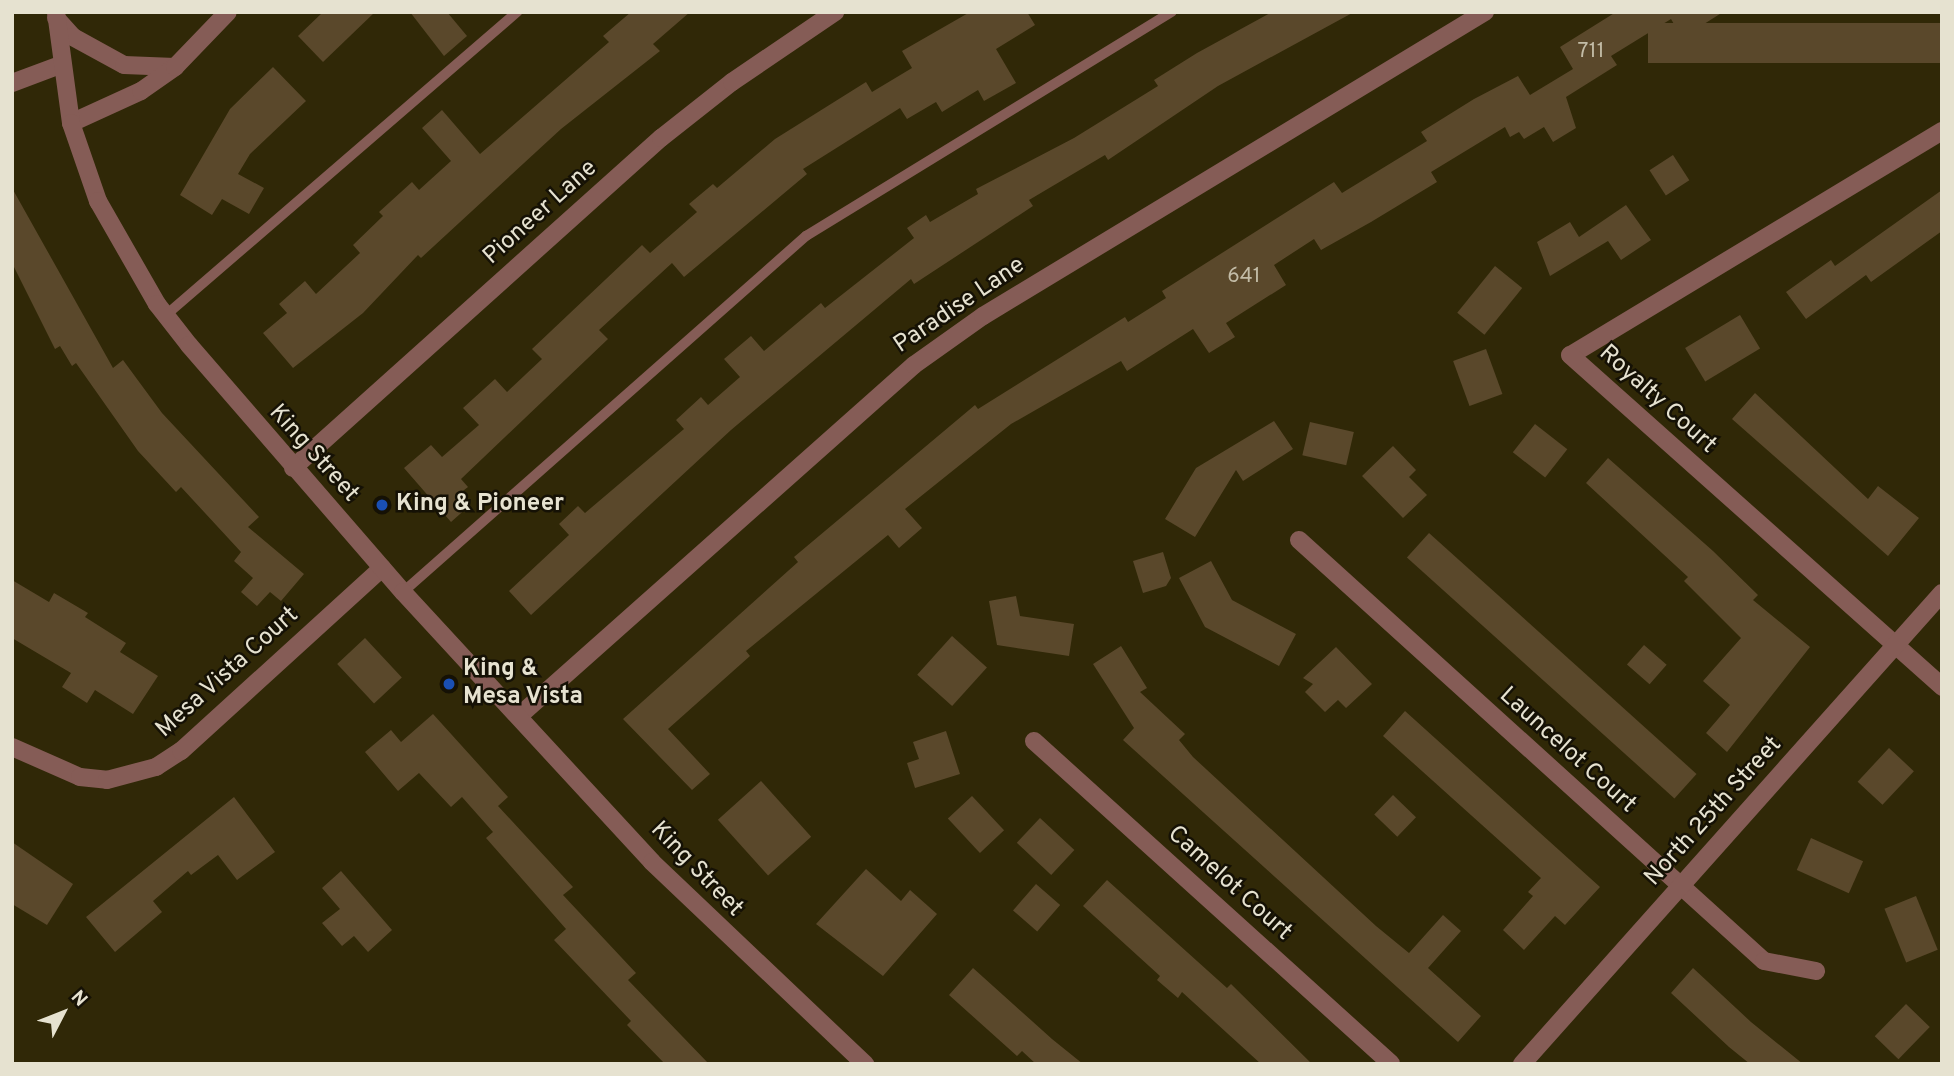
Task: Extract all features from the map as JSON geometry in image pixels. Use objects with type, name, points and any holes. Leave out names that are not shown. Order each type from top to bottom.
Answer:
[{"type":"street","points":[[71,123],[141,91],[175,66],[228,12]]},
{"type":"street","name":"Pioneer Lane","points":[[293,468],[661,138],[732,82],[835,12]]},
{"type":"street","name":"Paradise Lane","points":[[519,716],[914,365],[983,316],[1485,12]]},
{"type":"street","points":[[56,15],[74,37],[124,65],[175,66]]},
{"type":"street","name":"King Street","points":[[56,15],[60,65],[71,123],[98,201],[166,315],[293,468],[403,592],[652,862],[865,1064]]},
{"type":"street","points":[[12,83],[60,65]]},
{"type":"street","name":"Royalty Court","points":[[1942,131],[1570,355],[1942,687]]},
{"type":"street","name":"Launcelot Court","points":[[1299,540],[1763,961],[1816,971]]},
{"type":"street","name":"Mesa Vista Court","points":[[12,747],[80,777],[107,780],[156,767],[181,751],[382,568]]},
{"type":"street","name":"North 25th Street","points":[[1522,1064],[1897,647],[1942,593]]},
{"type":"street","name":"Camelot Court","points":[[1034,741],[1391,1064]]},
{"type":"lane","points":[[166,315],[517,12]]},
{"type":"lane","points":[[403,592],[806,236],[1172,12]]},
{"type":"building","points":[[323,12],[375,12],[323,62],[298,36]]},
{"type":"building","points":[[410,12],[447,12],[467,36],[444,56]]},
{"type":"building","points":[[631,12],[690,12],[653,44],[660,51],[561,129],[421,258],[418,255],[363,313],[293,368],[263,333],[287,313],[279,304],[305,281],[316,294],[360,253],[353,245],[383,216],[379,212],[412,182],[419,190],[451,161],[422,128],[442,110],[480,154],[609,42],[603,36]]},
{"type":"building","points":[[970,12],[1027,12],[1035,25],[996,49],[1016,83],[984,101],[978,90],[942,112],[936,102],[907,119],[900,108],[803,169],[807,174],[684,277],[672,263],[599,330],[608,339],[461,479],[468,487],[459,494],[469,506],[451,522],[404,468],[431,445],[442,457],[479,425],[463,408],[495,379],[507,392],[542,359],[532,349],[642,245],[650,253],[697,212],[689,204],[713,184],[717,188],[775,139],[866,82],[872,92],[912,68],[902,51]]},
{"type":"building","points":[[1272,12],[1354,12],[1218,86],[1108,160],[1105,155],[1029,200],[1033,206],[914,284],[911,279],[731,430],[531,615],[509,591],[569,535],[559,524],[578,506],[585,513],[684,429],[676,420],[701,397],[708,405],[740,377],[724,359],[751,336],[764,351],[821,303],[825,308],[914,238],[907,228],[926,215],[930,222],[978,194],[976,189],[1074,138],[1158,86],[1154,80]]},
{"type":"building","points":[[1616,12],[1723,12],[1682,38],[1671,19],[1611,56],[1617,65],[1566,97],[1576,128],[1553,142],[1544,127],[1524,139],[1519,132],[1510,137],[1505,127],[1431,172],[1437,182],[1371,222],[1321,250],[1314,239],[1274,265],[1286,285],[1226,323],[1235,337],[1209,353],[1193,329],[1127,371],[1121,361],[1011,424],[905,509],[922,528],[899,548],[888,535],[746,651],[750,656],[668,729],[710,774],[692,790],[623,719],[798,562],[794,557],[975,405],[978,409],[1125,317],[1128,322],[1166,298],[1162,291],[1334,182],[1342,193],[1427,141],[1421,132],[1474,99],[1518,76],[1530,95],[1573,69],[1560,47]]},
{"type":"building","points":[[1648,23],[1942,23],[1942,63],[1648,63]]},
{"type":"building","points":[[273,67],[306,101],[250,154],[238,174],[264,188],[249,214],[222,199],[212,215],[180,195],[230,109]]},
{"type":"building","points":[[1673,155],[1689,180],[1666,195],[1650,170]]},
{"type":"building","points":[[12,188],[113,368],[123,360],[162,413],[259,517],[248,527],[304,574],[281,601],[270,592],[257,606],[241,592],[253,578],[234,561],[241,552],[181,487],[176,492],[138,451],[76,363],[72,366],[60,346],[55,349],[12,263]]},
{"type":"building","points":[[1942,190],[1942,231],[1871,282],[1866,275],[1806,319],[1786,292],[1831,260],[1835,266]]},
{"type":"building","points":[[1626,205],[1651,240],[1621,260],[1608,241],[1550,276],[1537,242],[1570,222],[1579,237]]},
{"type":"building","points":[[1495,266],[1522,288],[1484,335],[1457,313]]},
{"type":"building","points":[[1740,315],[1760,348],[1705,381],[1685,348]]},
{"type":"building","points":[[1486,349],[1502,394],[1470,406],[1453,361]]},
{"type":"building","points":[[1755,393],[1868,499],[1878,486],[1919,518],[1888,556],[1732,419]]},
{"type":"building","points":[[1274,421],[1293,449],[1243,481],[1236,470],[1195,537],[1165,519],[1196,468]]},
{"type":"building","points":[[1310,422],[1354,432],[1346,465],[1302,455]]},
{"type":"building","points":[[1535,424],[1567,449],[1545,478],[1513,452]]},
{"type":"building","points":[[1393,446],[1416,470],[1409,477],[1427,495],[1403,518],[1362,476]]},
{"type":"building","points":[[1608,458],[1713,551],[1758,595],[1753,600],[1810,647],[1727,752],[1706,733],[1730,705],[1703,681],[1741,638],[1684,581],[1688,577],[1586,483]]},
{"type":"building","points":[[1429,533],[1697,774],[1674,798],[1407,558]]},
{"type":"building","points":[[1163,552],[1171,578],[1166,586],[1143,593],[1133,561]]},
{"type":"building","points":[[1211,561],[1232,600],[1296,634],[1279,666],[1205,627],[1179,578]]},
{"type":"building","points":[[12,580],[49,602],[54,593],[88,613],[85,617],[126,643],[120,652],[158,676],[133,714],[95,690],[87,703],[62,687],[71,673],[12,638]]},
{"type":"building","points":[[1016,596],[1020,616],[1074,624],[1069,656],[997,645],[989,601]]},
{"type":"building","points":[[952,636],[987,667],[952,706],[917,675]]},
{"type":"building","points":[[365,638],[402,677],[374,703],[337,664]]},
{"type":"building","points":[[1644,645],[1667,665],[1650,684],[1627,665]]},
{"type":"building","points":[[1121,646],[1147,688],[1140,692],[1185,734],[1179,740],[1193,757],[1376,926],[1409,953],[1443,915],[1461,931],[1428,968],[1481,1016],[1458,1042],[1123,740],[1134,728],[1093,664]]},
{"type":"building","points":[[1336,647],[1372,684],[1346,708],[1338,700],[1325,712],[1305,692],[1313,684],[1303,678]]},
{"type":"building","points":[[1405,711],[1600,887],[1565,925],[1555,916],[1524,950],[1503,930],[1533,896],[1528,892],[1541,878],[1383,736]]},
{"type":"building","points":[[433,714],[508,797],[498,806],[573,887],[563,895],[636,973],[628,980],[709,1064],[665,1064],[627,1025],[631,1021],[554,940],[566,929],[486,838],[493,832],[462,797],[451,807],[419,773],[398,791],[365,752],[391,730],[401,742]]},
{"type":"building","points":[[946,731],[960,774],[915,788],[907,763],[919,759],[913,742]]},
{"type":"building","points":[[1889,748],[1914,771],[1882,805],[1858,782]]},
{"type":"building","points":[[761,781],[811,837],[768,876],[718,820]]},
{"type":"building","points":[[1393,795],[1416,817],[1397,837],[1374,814]]},
{"type":"building","points":[[972,796],[1004,830],[980,853],[948,819]]},
{"type":"building","points":[[234,797],[275,852],[237,880],[218,855],[191,875],[188,871],[153,901],[162,912],[115,952],[86,917]]},
{"type":"building","points":[[1040,818],[1074,850],[1051,875],[1017,843]]},
{"type":"building","points":[[1811,838],[1863,861],[1849,893],[1797,870]]},
{"type":"building","points":[[12,842],[73,884],[47,925],[12,904]]},
{"type":"building","points":[[866,869],[901,901],[910,890],[937,914],[883,976],[816,924]]},
{"type":"building","points":[[341,871],[392,930],[368,952],[354,936],[342,946],[322,923],[340,909],[322,888]]},
{"type":"building","points":[[1107,880],[1227,988],[1231,984],[1312,1064],[1261,1064],[1182,992],[1178,998],[1157,980],[1160,976],[1083,906]]},
{"type":"building","points":[[1036,884],[1060,905],[1037,931],[1013,910]]},
{"type":"building","points":[[1916,896],[1938,950],[1906,963],[1884,909]]},
{"type":"building","points":[[973,968],[1083,1064],[1036,1064],[1022,1051],[1017,1056],[949,995]]},
{"type":"building","points":[[1693,968],[1751,1022],[1803,1064],[1750,1064],[1729,1047],[1671,993]]},
{"type":"building","points":[[1906,1004],[1930,1027],[1898,1059],[1875,1036]]},
{"type":"place","name":"King & Pioneer","points":[[382,505]]},
{"type":"place","name":"King & Mesa Vista","points":[[449,684]]}]
